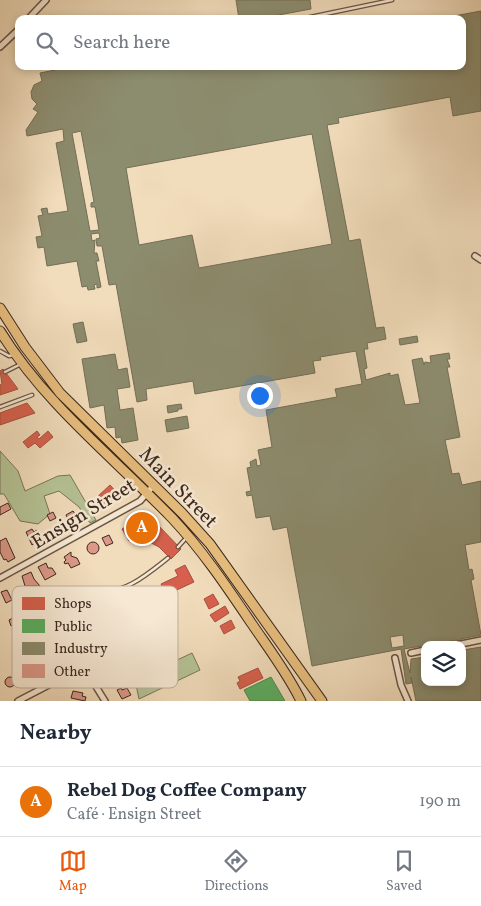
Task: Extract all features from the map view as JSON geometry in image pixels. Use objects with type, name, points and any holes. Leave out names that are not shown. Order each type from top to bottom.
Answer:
[{"type":"main road","name":"Main Street","points":[[0,308],[20,341],[55,387],[154,485],[210,544],[322,701]]},
{"type":"main road","name":"Main Street","points":[[0,331],[3,341],[16,354],[64,413],[147,494],[201,551],[291,683],[301,701]]},
{"type":"main road","points":[[201,551],[210,544]]},
{"type":"main road","points":[[291,683],[305,676]]},
{"type":"street","points":[[32,15],[46,0]]},
{"type":"street","points":[[0,47],[15,33]]},
{"type":"street","points":[[475,256],[481,260]]},
{"type":"street","name":"Ensign Street","points":[[0,578],[142,500],[154,485]]},
{"type":"street","points":[[466,643],[481,640]]},
{"type":"street","points":[[411,653],[421,651]]},
{"type":"street","points":[[395,658],[401,685],[408,701]]},
{"type":"street","points":[[18,701],[43,688]]},
{"type":"street","points":[[97,688],[105,701]]},
{"type":"lane","points":[[320,15],[392,0]]},
{"type":"lane","points":[[0,351],[9,356],[16,354]]},
{"type":"lane","points":[[5,372],[22,363]]},
{"type":"lane","points":[[0,407],[32,395]]},
{"type":"lane","points":[[178,548],[188,536]]},
{"type":"lane","points":[[123,586],[144,577],[168,558]]},
{"type":"green space","points":[[0,451],[18,471],[25,491],[58,476],[70,475],[96,520],[90,523],[79,507],[59,491],[44,496],[50,514],[38,524],[20,521],[4,494],[0,494]]},
{"type":"green space","points":[[192,653],[200,670],[178,680],[178,660]]},
{"type":"green space","points":[[137,688],[162,688],[139,699]]},
{"type":"building: Shops","points":[[3,369],[18,389],[0,395],[0,385],[2,384],[0,371]]},
{"type":"building: Shops","points":[[27,403],[35,413],[0,425],[0,413]]},
{"type":"building: Shops","points":[[37,431],[40,435],[37,437],[39,439],[48,431],[53,437],[40,448],[35,443],[28,448],[23,442]]},
{"type":"building: Shops","points":[[110,485],[120,496],[107,509],[96,498]]},
{"type":"building: Shops","points":[[142,517],[155,527],[157,524],[181,549],[171,559],[159,547],[138,536],[129,541],[122,529]]},
{"type":"building: Shops","points":[[185,565],[194,582],[178,589],[178,586],[162,586],[161,584],[178,576],[175,570]]},
{"type":"building: Shops","points":[[213,594],[219,604],[209,609],[204,599]]},
{"type":"building: Shops","points":[[225,606],[229,613],[215,622],[210,615]]},
{"type":"building: Shops","points":[[231,620],[235,628],[224,634],[220,626]]},
{"type":"building: Shops","points":[[258,668],[263,678],[240,689],[237,683],[240,681],[238,677]]},
{"type":"building: Public","points":[[271,677],[285,701],[250,701],[244,690]]},
{"type":"building: Industry","points":[[236,0],[310,0],[311,9],[279,15],[238,15]]},
{"type":"building: Industry","points":[[481,11],[481,111],[453,116],[450,97],[338,118],[339,123],[327,125],[349,241],[360,239],[376,328],[384,327],[386,339],[367,343],[368,349],[364,349],[367,368],[364,369],[366,380],[390,373],[390,376],[398,374],[405,405],[420,403],[412,360],[422,358],[424,365],[425,362],[431,363],[430,356],[449,353],[450,359],[447,359],[450,367],[447,367],[460,437],[445,440],[452,474],[459,473],[462,485],[481,481],[481,542],[465,545],[469,570],[472,569],[474,579],[471,580],[481,635],[461,639],[461,641],[421,641],[421,646],[404,649],[410,673],[411,659],[421,658],[421,686],[466,686],[466,650],[481,647],[481,701],[416,701],[411,677],[412,683],[406,684],[401,649],[312,666],[287,527],[273,530],[270,516],[256,518],[252,495],[247,496],[246,492],[251,491],[247,468],[251,467],[250,462],[256,459],[257,466],[261,465],[258,450],[272,447],[266,410],[337,397],[335,389],[362,384],[356,351],[320,357],[321,360],[313,361],[315,373],[195,394],[193,381],[146,389],[147,400],[137,402],[116,284],[109,285],[102,246],[97,246],[96,239],[100,238],[99,233],[91,234],[92,241],[95,240],[94,253],[97,253],[99,261],[96,261],[101,287],[97,288],[97,284],[94,285],[95,289],[88,290],[87,286],[82,287],[77,261],[47,266],[44,247],[38,248],[36,237],[42,236],[38,216],[43,215],[41,209],[47,208],[48,214],[68,211],[56,143],[64,141],[63,129],[27,136],[26,130],[38,112],[33,109],[37,104],[32,99],[31,92],[34,85],[42,81],[40,73],[55,70],[466,70],[466,15],[460,15]],"holes":[[[81,131],[94,202],[91,203],[91,207],[95,207],[99,230],[90,231],[72,133]],[[312,134],[332,244],[199,268],[192,235],[139,245],[126,168]],[[403,635],[404,646],[392,648],[390,637]]]},
{"type":"building: Industry","points":[[83,322],[87,341],[77,343],[73,324]]},
{"type":"building: Industry","points":[[417,336],[418,342],[400,345],[399,339]]},
{"type":"building: Industry","points":[[115,354],[118,370],[127,368],[130,387],[117,389],[120,410],[133,408],[138,440],[122,443],[121,437],[116,438],[115,427],[107,428],[104,405],[90,408],[82,359]]},
{"type":"building: Industry","points":[[181,404],[182,409],[168,413],[167,406]]},
{"type":"building: Industry","points":[[187,416],[189,428],[167,432],[165,420]]},
{"type":"building: Other","points":[[8,503],[11,509],[0,515],[0,507]]},
{"type":"building: Other","points":[[73,511],[76,515],[79,514],[83,520],[74,525],[73,522],[70,523],[66,515]]},
{"type":"building: Other","points":[[53,512],[56,518],[50,521],[47,515]]},
{"type":"building: Other","points":[[32,529],[34,532],[37,530],[44,542],[36,546],[35,543],[32,545],[26,532]]},
{"type":"building: Other","points":[[109,535],[113,543],[106,546],[102,538]]},
{"type":"building: Other","points":[[6,538],[15,558],[8,562],[6,559],[4,560],[0,552],[0,541]]},
{"type":"building: Other","points":[[91,542],[95,542],[99,548],[95,554],[91,554],[87,550],[87,546]]},
{"type":"building: Other","points":[[71,552],[71,556],[77,558],[80,564],[71,568],[68,563],[65,564],[66,560],[64,557]]},
{"type":"building: Other","points":[[46,563],[48,568],[52,568],[56,574],[45,580],[38,567]]},
{"type":"building: Other","points":[[31,572],[40,586],[25,586],[22,576]]},
{"type":"building: Other","points":[[7,590],[12,600],[6,603],[1,592]]},
{"type":"building: Other","points":[[12,677],[12,687],[8,687],[5,684],[5,680]]},
{"type":"building: Other","points":[[121,688],[122,690],[127,688],[131,695],[122,699],[117,690]]},
{"type":"building: Other","points":[[73,691],[83,693],[82,696],[86,697],[85,701],[71,698]]},
{"type":"place","name":"Rebel Dog Coffee Company","points":[[142,528]]}]
